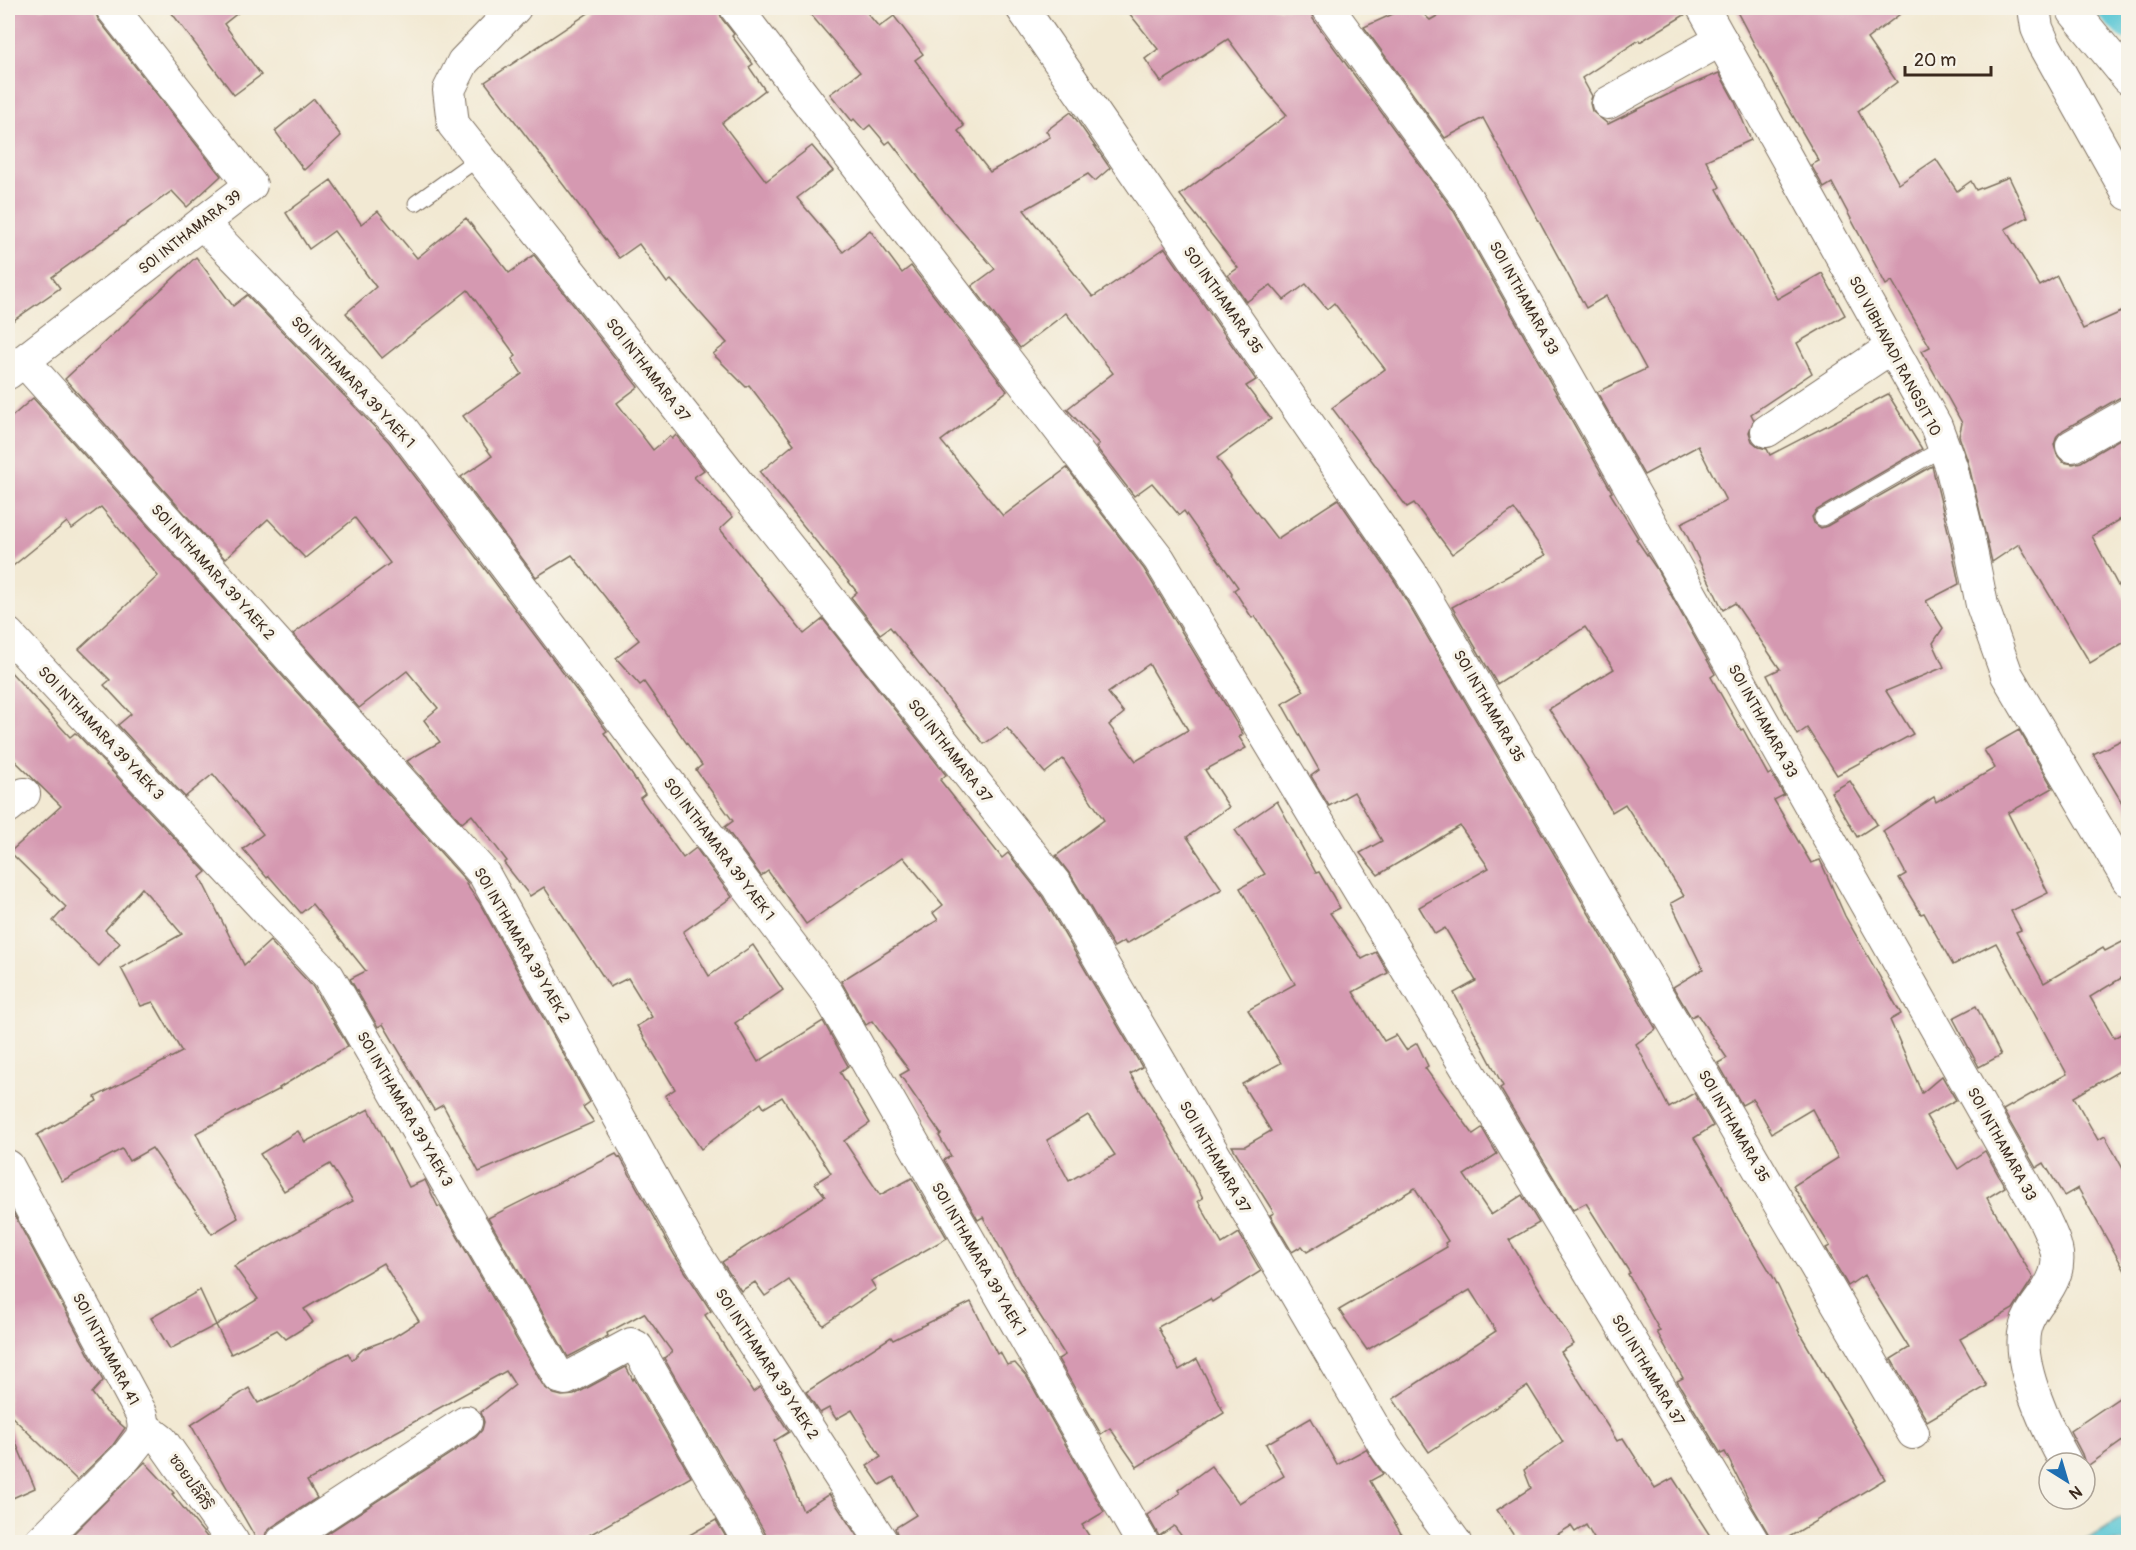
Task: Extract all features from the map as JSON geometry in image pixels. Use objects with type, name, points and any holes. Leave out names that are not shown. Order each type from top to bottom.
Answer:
[{"type":"street","name":"SOI INTHAMARA 39","points":[[12,368],[252,185],[112,8]]},
{"type":"street","name":"SOI INTHAMARA 37","points":[[515,8],[463,62],[449,90],[453,124],[1056,886],[1386,1448],[1455,1542]]},
{"type":"street","name":"SOI INTHAMARA 37","points":[[736,8],[1159,559],[1753,1542]]},
{"type":"street","name":"SOI INTHAMARA 35","points":[[1022,8],[1411,573],[1912,1433]]},
{"type":"street","name":"SOI INTHAMARA 33","points":[[1328,8],[1468,200],[2044,1219],[2056,1244],[2058,1266],[2049,1287],[2034,1308],[2025,1328],[2024,1352],[2031,1385],[2060,1451]]},
{"type":"street","name":"SOI VIBHAVADI RANGSIT 10","points":[[1703,8],[1935,426],[1950,466],[1968,535],[1982,605],[2007,675],[2128,880]]},
{"type":"street","points":[[2034,8],[2037,28],[2044,44],[2128,194]]},
{"type":"street","points":[[2074,12],[2128,78]]},
{"type":"street","points":[[1608,103],[1721,40]]},
{"type":"street","name":"SOI INTHAMARA 39 YAEK 1","points":[[202,222],[402,430],[828,994],[1142,1542]]},
{"type":"street","points":[[1767,431],[1892,347]]},
{"type":"street","name":"SOI INTHAMARA 39 YAEK 2","points":[[12,368],[484,874],[691,1247],[882,1542]]},
{"type":"street","points":[[2072,446],[2128,414]]},
{"type":"street","name":"SOI INTHAMARA 39 YAEK 3","points":[[8,634],[328,976],[559,1377],[566,1379],[632,1344],[637,1347],[749,1542]]},
{"type":"street","name":"SOI INTHAMARA 41","points":[[8,1166],[142,1415],[144,1427]]},
{"type":"street","points":[[282,1542],[466,1422]]},
{"type":"street","points":[[40,1542],[126,1457],[141,1438],[144,1427]]},
{"type":"street","name":"ซอยปลีศิริ","points":[[144,1427],[162,1441],[233,1542]]},
{"type":"lane","points":[[416,203],[480,157]]},
{"type":"lane","points":[[1822,518],[1943,448]]},
{"type":"water","points":[[2128,1515],[2128,1542],[2082,1542]]},
{"type":"building","points":[[8,8],[94,8],[98,19],[221,176],[187,207],[172,191],[52,277],[60,288],[8,324]]},
{"type":"building","points":[[168,8],[244,8],[224,24],[261,75],[234,95]]},
{"type":"building","points":[[596,8],[718,8],[722,19],[734,34],[732,36],[753,64],[749,67],[765,90],[722,123],[766,181],[812,146],[833,171],[797,198],[843,252],[870,230],[902,273],[911,266],[1007,391],[941,441],[1003,516],[1067,468],[1144,569],[1243,734],[1239,737],[1246,748],[1205,770],[1229,807],[1187,837],[1222,889],[1126,944],[1124,941],[1114,947],[1072,877],[1056,856],[1104,820],[1063,759],[1045,773],[1007,728],[984,744],[890,627],[880,634],[851,597],[857,592],[760,472],[794,444],[749,385],[746,387],[713,354],[727,343],[671,280],[667,283],[639,244],[619,258],[485,82]],"holes":[[[1149,664],[1188,730],[1136,761],[1109,725],[1124,713],[1108,693]]]},
{"type":"building","points":[[805,8],[863,8],[879,27],[894,16],[923,54],[915,60],[964,126],[958,131],[990,172],[1050,137],[1046,131],[1071,112],[1110,168],[1095,181],[1088,174],[1024,210],[1093,297],[1165,248],[1256,380],[1246,386],[1271,419],[1217,458],[1230,478],[1277,539],[1338,499],[1396,583],[1656,1029],[1636,1044],[1669,1108],[1694,1093],[1713,1126],[1694,1138],[1723,1187],[1738,1219],[1775,1280],[1798,1330],[1885,1479],[1781,1542],[1771,1542],[1725,1452],[1721,1454],[1677,1381],[1683,1378],[1657,1332],[1660,1331],[1628,1274],[1630,1273],[1586,1203],[1573,1210],[1500,1088],[1503,1086],[1454,993],[1476,981],[1445,928],[1435,934],[1419,907],[1489,868],[1460,826],[1378,875],[1360,853],[1382,841],[1354,792],[1329,806],[1311,776],[1319,770],[1282,704],[1304,691],[1255,616],[1252,618],[1234,590],[1238,587],[1184,511],[1179,515],[1152,483],[1134,496],[1096,447],[1099,444],[1067,409],[1113,373],[1066,313],[1020,348],[972,286],[995,269],[943,210],[890,141],[886,144],[870,125],[864,130],[854,119],[852,121],[830,94],[860,72]]},
{"type":"building","points":[[1125,8],[1310,8],[1313,19],[1453,210],[1612,492],[1610,493],[1638,538],[1636,539],[1656,568],[1715,674],[1711,677],[1768,775],[1771,773],[1784,795],[1774,800],[1811,863],[1820,860],[1845,916],[1901,1014],[1890,1020],[1922,1093],[1942,1076],[1956,1100],[1926,1116],[1958,1169],[1985,1151],[2005,1187],[1987,1198],[2033,1278],[2013,1309],[1960,1339],[1987,1386],[1927,1421],[1891,1359],[1909,1348],[1864,1275],[1848,1286],[1826,1248],[1830,1246],[1793,1186],[1838,1158],[1812,1109],[1772,1133],[1753,1099],[1742,1105],[1718,1063],[1727,1058],[1697,1014],[1691,1017],[1673,987],[1703,969],[1671,903],[1684,896],[1625,804],[1612,812],[1588,769],[1549,709],[1614,669],[1585,627],[1497,684],[1452,607],[1546,555],[1514,509],[1452,554],[1414,503],[1407,507],[1332,408],[1385,369],[1334,303],[1327,309],[1306,284],[1284,300],[1271,285],[1246,302],[1228,275],[1238,268],[1180,195],[1287,115],[1228,39],[1161,82],[1145,59],[1158,49]]},
{"type":"building","points":[[1406,8],[1417,8],[1430,20],[1451,8],[1685,8],[1686,14],[1640,42],[1639,40],[1582,78],[1592,96],[1590,103],[1592,111],[1608,124],[1673,92],[1719,73],[1735,102],[1751,140],[1706,160],[1720,187],[1717,189],[1777,299],[1822,273],[1845,315],[1797,343],[1812,373],[1751,414],[1754,420],[1749,432],[1752,441],[1759,447],[1767,449],[1770,455],[1888,394],[1922,449],[1817,510],[1812,517],[1814,523],[1821,528],[1827,526],[1932,466],[1959,584],[1926,601],[1943,628],[1933,643],[1944,667],[1886,691],[1913,734],[1837,775],[1807,728],[1797,735],[1767,675],[1780,669],[1735,603],[1723,610],[1681,523],[1726,501],[1698,446],[1644,475],[1597,392],[1646,369],[1606,296],[1586,308],[1483,118],[1445,138],[1364,27]]},
{"type":"building","points":[[1735,8],[1908,8],[1867,39],[1897,82],[1858,111],[1899,184],[1936,159],[1957,191],[1971,181],[1976,190],[2009,177],[2028,217],[2005,229],[2040,286],[2057,276],[2083,329],[2128,309],[2128,396],[2119,398],[2063,430],[2057,436],[2054,445],[2057,455],[2063,462],[2073,464],[2081,462],[2128,434],[2128,515],[2092,536],[2128,605],[2128,640],[2090,663],[2019,544],[1992,562],[1968,462],[1959,436],[1962,423],[1922,351],[1930,347],[1892,281],[1886,285],[1832,183],[1824,188],[1811,165],[1819,161]]},
{"type":"building","points":[[314,99],[341,136],[304,170],[275,131]]},
{"type":"building","points":[[331,180],[361,224],[378,211],[417,258],[466,218],[509,273],[534,255],[638,387],[617,403],[653,450],[670,436],[672,439],[676,435],[704,470],[694,477],[733,517],[720,529],[804,634],[823,619],[946,775],[940,780],[1002,858],[1008,853],[1042,896],[1142,1067],[1130,1074],[1168,1134],[1203,1198],[1198,1201],[1222,1244],[1239,1233],[1261,1271],[1212,1302],[1210,1299],[1158,1327],[1179,1370],[1197,1359],[1224,1413],[1137,1467],[1110,1428],[1101,1434],[1058,1359],[1065,1355],[1025,1292],[983,1217],[978,1220],[944,1160],[951,1156],[939,1136],[941,1134],[900,1075],[909,1070],[872,1021],[866,1025],[841,981],[938,920],[933,913],[943,905],[903,857],[806,924],[768,871],[761,876],[725,827],[733,821],[696,770],[702,765],[644,682],[640,685],[616,658],[639,640],[572,555],[536,577],[461,477],[492,456],[463,416],[522,374],[512,359],[516,356],[468,290],[382,358],[346,313],[376,287],[334,231],[309,249],[286,213]],"holes":[[[1088,1115],[1115,1155],[1069,1181],[1047,1140]]]},
{"type":"building","points":[[196,257],[233,306],[247,295],[389,442],[607,731],[604,733],[645,794],[640,798],[683,858],[696,848],[732,897],[683,932],[709,976],[753,945],[783,990],[735,1023],[758,1062],[823,1021],[848,1066],[840,1072],[870,1123],[844,1141],[880,1195],[912,1178],[947,1238],[871,1281],[876,1289],[823,1325],[789,1280],[765,1296],[755,1282],[741,1291],[722,1262],[825,1196],[815,1183],[831,1173],[782,1097],[764,1108],[761,1103],[701,1149],[665,1096],[675,1089],[637,1026],[652,1017],[628,978],[610,987],[544,887],[530,896],[504,863],[507,861],[472,815],[462,823],[407,761],[440,742],[424,720],[438,708],[407,671],[359,708],[293,634],[390,563],[355,518],[305,558],[268,519],[225,559],[65,379]]},
{"type":"building","points":[[33,398],[468,883],[466,884],[479,902],[590,1102],[583,1107],[594,1122],[479,1172],[443,1105],[434,1110],[383,1024],[378,1027],[350,979],[366,971],[312,904],[301,913],[243,849],[263,834],[213,774],[185,797],[118,725],[131,714],[104,685],[110,680],[79,649],[158,576],[101,507],[72,529],[67,522],[8,570],[8,420]]},
{"type":"building","points":[[8,669],[70,737],[77,734],[206,872],[200,877],[244,965],[270,941],[313,987],[348,1046],[280,1089],[196,1133],[238,1218],[212,1234],[152,1148],[129,1161],[122,1149],[62,1181],[37,1135],[97,1101],[95,1097],[182,1052],[153,1002],[141,1006],[121,968],[182,934],[142,888],[105,930],[120,943],[99,966],[53,921],[66,907],[10,852],[61,806],[8,754]]},
{"type":"building","points":[[2019,730],[2053,788],[2008,813],[2048,893],[2011,911],[2021,930],[2016,932],[2044,983],[2103,948],[2105,951],[2128,939],[2128,974],[2090,997],[2114,1038],[2128,1030],[2128,1066],[2074,1097],[2098,1140],[2105,1136],[2128,1178],[2128,1276],[2078,1188],[2064,1196],[2044,1163],[2036,1168],[2003,1110],[2067,1074],[1996,943],[1953,965],[1924,913],[1921,914],[1899,878],[1906,874],[1883,831],[1934,797],[1936,802],[1995,768],[1984,750]]},
{"type":"building","points":[[2128,737],[2128,813],[2093,754]]},
{"type":"building","points":[[1850,781],[1877,824],[1857,837],[1831,792]]},
{"type":"building","points":[[1277,801],[1316,873],[1319,872],[1340,908],[1330,913],[1362,959],[1376,952],[1388,973],[1353,992],[1384,1041],[1396,1035],[1406,1050],[1417,1043],[1428,1066],[1425,1068],[1473,1134],[1482,1128],[1497,1154],[1464,1175],[1491,1215],[1522,1195],[1539,1223],[1509,1240],[1574,1344],[1561,1352],[1617,1441],[1623,1438],[1655,1488],[1673,1478],[1714,1542],[1596,1542],[1586,1525],[1575,1532],[1571,1526],[1545,1542],[1518,1542],[1497,1510],[1531,1488],[1524,1470],[1563,1442],[1528,1386],[1429,1452],[1393,1399],[1496,1331],[1470,1290],[1367,1350],[1339,1310],[1447,1247],[1445,1243],[1448,1241],[1415,1188],[1307,1252],[1302,1246],[1292,1252],[1270,1215],[1274,1213],[1232,1146],[1245,1146],[1271,1131],[1242,1084],[1281,1063],[1248,1010],[1295,984],[1240,888],[1265,874],[1235,830]]},
{"type":"building","points":[[1976,1006],[2001,1055],[1979,1067],[1953,1018]]},
{"type":"building","points":[[369,1109],[409,1187],[425,1180],[438,1207],[440,1206],[544,1387],[554,1394],[574,1395],[626,1367],[691,1477],[577,1542],[314,1542],[476,1437],[482,1430],[484,1422],[481,1412],[515,1385],[506,1371],[307,1481],[317,1498],[272,1527],[266,1533],[264,1542],[258,1542],[191,1425],[249,1388],[258,1403],[294,1386],[322,1366],[348,1353],[352,1360],[363,1349],[392,1338],[419,1321],[383,1263],[304,1309],[313,1322],[286,1339],[277,1330],[231,1354],[216,1325],[258,1299],[234,1266],[353,1201],[330,1164],[284,1191],[260,1154],[298,1131],[305,1142]]},
{"type":"building","points":[[616,1154],[620,1157],[675,1256],[711,1311],[705,1315],[753,1392],[760,1387],[789,1432],[774,1441],[803,1511],[829,1494],[861,1542],[767,1542],[765,1533],[664,1358],[672,1352],[644,1313],[607,1333],[608,1336],[568,1357],[488,1218]]},
{"type":"building","points":[[8,1203],[103,1381],[92,1393],[106,1412],[125,1428],[113,1445],[77,1480],[8,1413]]},
{"type":"building","points":[[200,1290],[216,1325],[170,1349],[151,1318]]},
{"type":"building","points":[[971,1302],[997,1354],[1000,1352],[1007,1365],[1015,1363],[1027,1377],[1104,1512],[1082,1525],[1093,1542],[900,1542],[895,1528],[916,1515],[894,1477],[880,1485],[867,1466],[881,1457],[852,1410],[836,1419],[829,1408],[820,1413],[806,1392],[891,1337],[893,1340]]},
{"type":"building","points":[[2128,1392],[2128,1437],[2097,1459],[2097,1451],[2080,1451],[2070,1431]]},
{"type":"building","points":[[1311,1418],[1337,1465],[1366,1449],[1383,1474],[1370,1481],[1406,1542],[1186,1542],[1174,1526],[1159,1536],[1147,1515],[1180,1493],[1178,1490],[1211,1466],[1239,1503],[1284,1476],[1266,1444]]},
{"type":"building","points":[[8,1424],[35,1488],[8,1500]]},
{"type":"building","points":[[145,1462],[174,1493],[172,1494],[211,1542],[65,1542]]},
{"type":"building","points":[[716,1520],[729,1542],[677,1542]]},
{"type":"waterway","points":[[2111,8],[2128,25]]}]
